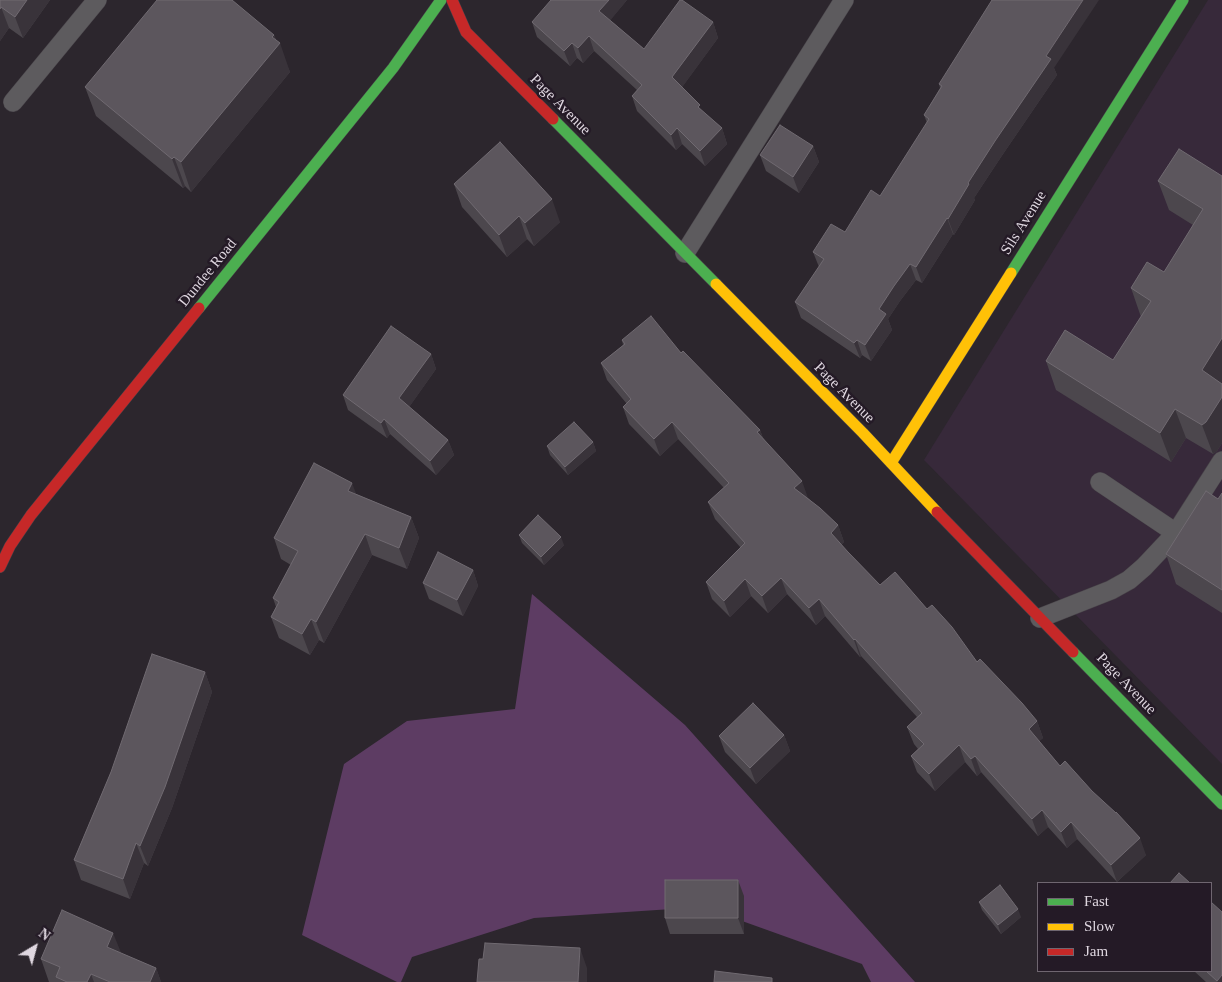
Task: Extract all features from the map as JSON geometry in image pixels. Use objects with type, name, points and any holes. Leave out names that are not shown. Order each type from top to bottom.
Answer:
[{"type":"street","name":"Dundee Road","points":[[0,567],[10,546],[31,516],[393,68],[440,0]]},
{"type":"street","name":"Page Avenue","points":[[452,0],[466,32],[685,253],[1222,804]]},
{"type":"street","name":"Sils Avenue","points":[[890,463],[1183,0]]},
{"type":"lane","points":[[13,102],[97,0]]},
{"type":"lane","points":[[685,253],[844,0]]},
{"type":"lane","points":[[1040,618],[1111,590],[1129,580],[1176,533],[1222,461]]},
{"type":"lane","points":[[1100,482],[1176,533]]},
{"type":"shaded area","points":[[1208,0],[1222,0],[1222,764],[924,460]]},
{"type":"shaded area","points":[[532,594],[685,725],[915,982],[871,982],[862,964],[703,907],[534,918],[412,957],[401,982],[397,982],[302,935],[344,764],[407,721],[515,709]]},
{"type":"building","points":[[0,0],[27,0],[15,17],[1,7],[0,9]]},
{"type":"building","points":[[157,0],[232,0],[274,35],[272,37],[280,43],[181,162],[174,157],[172,159],[85,87]]},
{"type":"building","points":[[551,0],[609,0],[599,11],[644,49],[680,0],[713,22],[672,77],[700,105],[698,107],[722,128],[700,151],[677,128],[671,135],[632,96],[642,85],[589,36],[578,48],[572,43],[564,51],[532,22]]},
{"type":"building","points":[[992,0],[1083,0],[1046,56],[1051,59],[995,141],[948,219],[916,267],[910,264],[879,309],[886,314],[865,345],[857,340],[854,343],[795,302],[824,259],[813,252],[831,224],[845,232],[871,190],[880,196],[929,119],[924,115],[942,86],[939,84]]},
{"type":"building","points":[[780,125],[813,146],[793,177],[760,155]]},
{"type":"building","points":[[500,142],[552,199],[525,223],[519,216],[499,235],[454,184]]},
{"type":"building","points":[[1179,149],[1222,176],[1222,338],[1202,370],[1222,384],[1222,397],[1206,422],[1202,425],[1175,409],[1160,433],[1046,361],[1065,330],[1113,360],[1151,301],[1131,288],[1147,262],[1164,272],[1203,209],[1158,181]]},
{"type":"building","points":[[651,316],[681,353],[683,351],[760,430],[757,432],[802,481],[794,488],[838,525],[831,533],[848,552],[880,585],[895,572],[927,609],[932,605],[952,627],[977,662],[980,659],[1037,721],[1029,729],[1060,766],[1065,761],[1092,791],[1116,812],[1140,838],[1111,865],[1071,822],[1061,832],[1042,810],[1032,819],[975,756],[971,759],[959,745],[929,774],[911,756],[924,744],[907,727],[922,713],[854,640],[819,599],[809,608],[781,578],[762,596],[745,579],[724,601],[706,582],[745,543],[708,502],[729,483],[672,422],[654,439],[623,407],[631,399],[601,363],[625,344],[622,340]]},
{"type":"building","points":[[391,326],[431,354],[399,398],[448,440],[430,461],[384,419],[381,423],[343,395]]},
{"type":"building","points":[[574,422],[593,442],[565,467],[547,446]]},
{"type":"building","points":[[314,463],[352,483],[348,491],[411,517],[399,548],[365,534],[316,622],[311,619],[302,634],[271,617],[279,602],[273,598],[298,551],[274,538]]},
{"type":"building","points":[[1206,491],[1218,499],[1222,493],[1222,590],[1166,554]]},
{"type":"building","points":[[538,515],[561,537],[541,557],[519,535]]},
{"type":"building","points":[[438,552],[473,570],[457,600],[423,583]]},
{"type":"building","points":[[152,654],[205,672],[165,787],[140,846],[136,843],[123,879],[74,860],[111,772]]},
{"type":"building","points":[[753,703],[784,735],[750,768],[719,736]]},
{"type":"building","points":[[1179,873],[1189,882],[1171,882]]},
{"type":"building","points":[[665,880],[738,880],[738,918],[665,918]]},
{"type":"building","points":[[1000,885],[1018,909],[998,925],[979,902]]},
{"type":"building","points":[[1212,903],[1222,912],[1222,975],[1217,981],[1207,972],[1212,972]]},
{"type":"building","points":[[62,910],[113,933],[107,947],[156,968],[150,982],[110,982],[91,974],[87,982],[67,982],[56,977],[60,967],[41,959]]},
{"type":"building","points":[[485,943],[580,948],[578,982],[477,982],[479,959],[483,959]]},
{"type":"building","points":[[715,971],[772,978],[772,982],[714,982]]},
{"type":"traffic: fast","points":[[199,308],[393,68],[441,0]]},
{"type":"traffic: fast","points":[[1011,273],[1183,0]]},
{"type":"traffic: fast","points":[[553,119],[716,284]]},
{"type":"traffic: fast","points":[[1073,652],[1222,804]]},
{"type":"traffic: slow","points":[[891,463],[1011,273]]},
{"type":"traffic: slow","points":[[716,284],[863,433],[937,512]]},
{"type":"traffic: jam","points":[[452,0],[466,32],[553,119]]},
{"type":"traffic: jam","points":[[0,567],[10,546],[31,515],[199,308]]},
{"type":"traffic: jam","points":[[937,512],[1073,652]]}]
